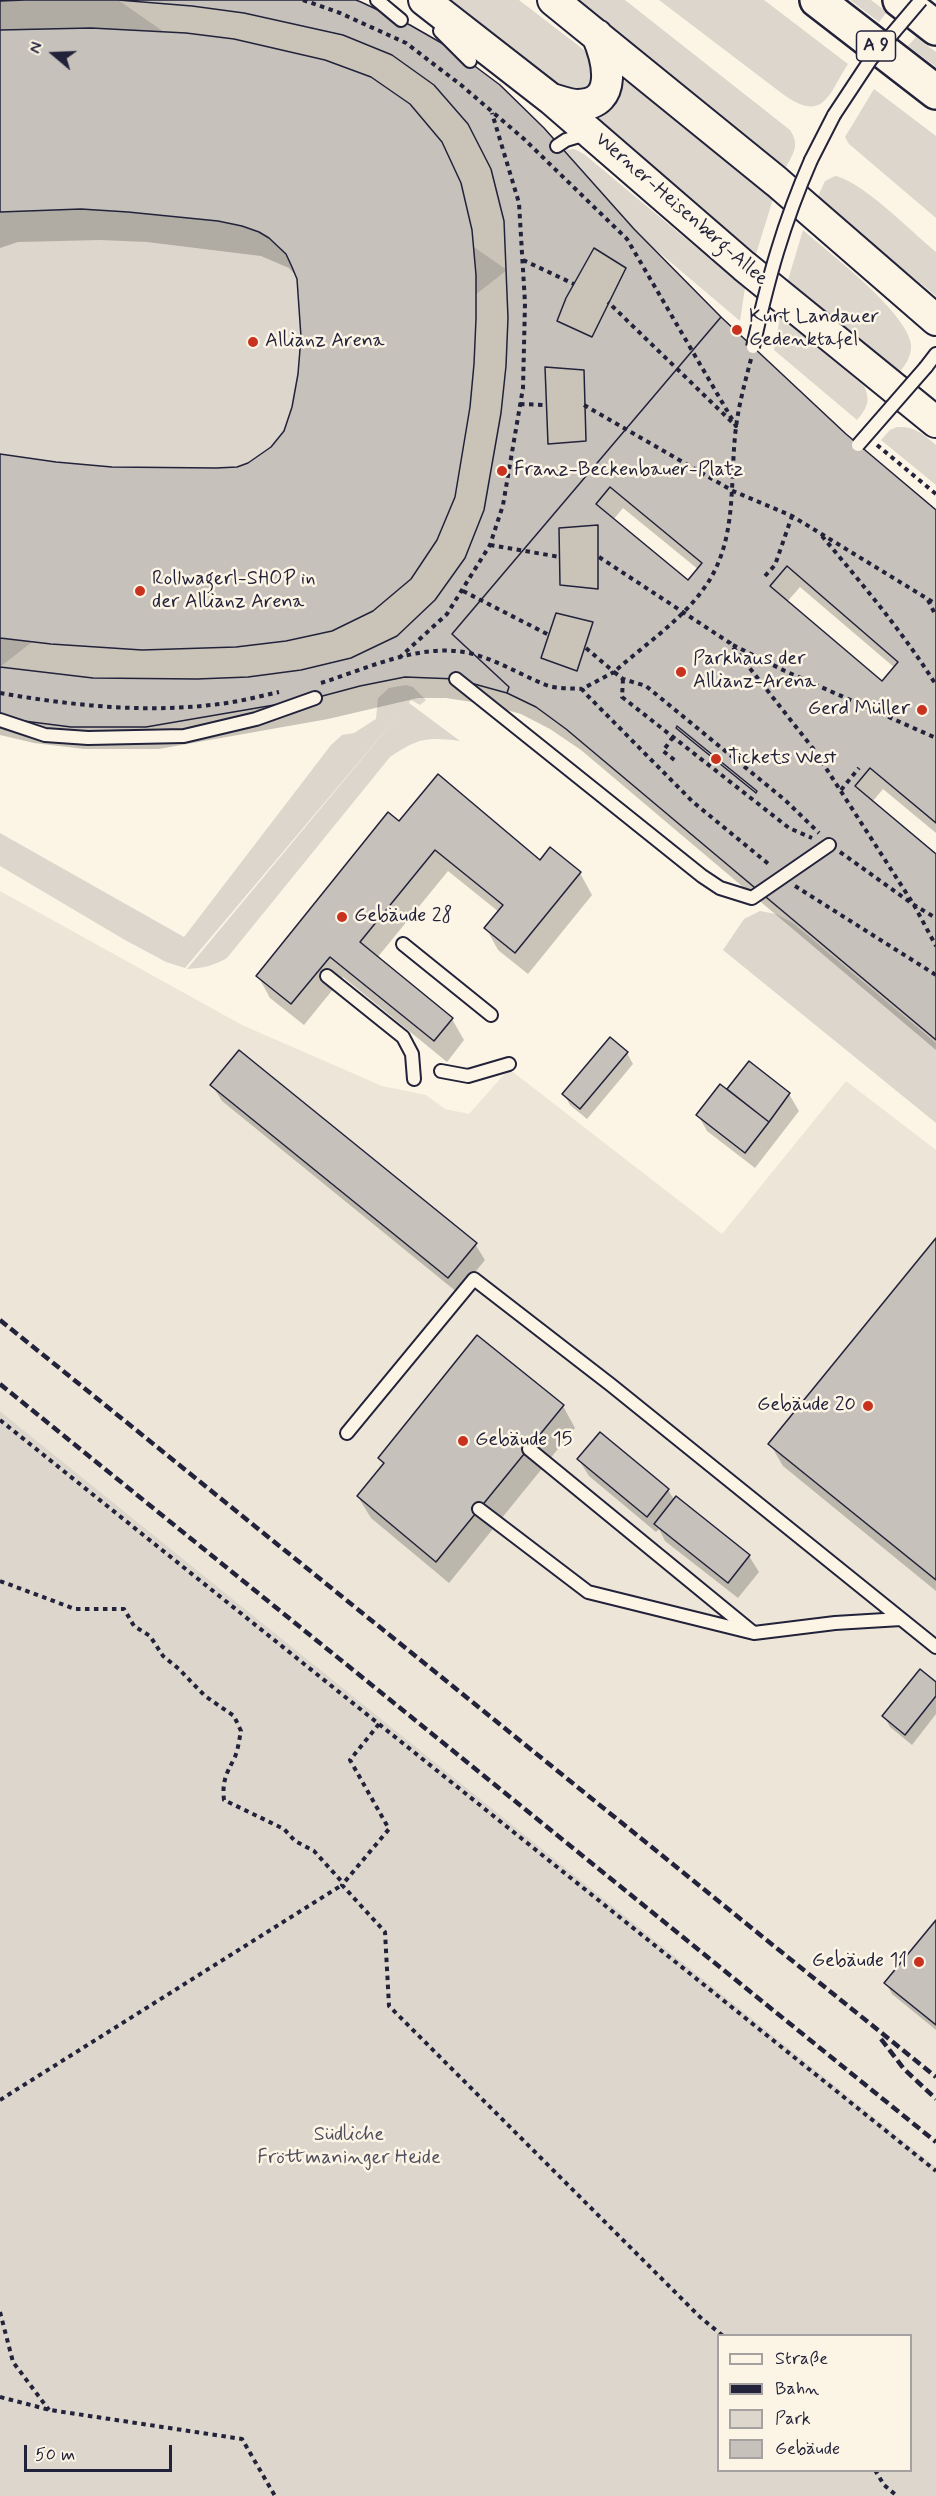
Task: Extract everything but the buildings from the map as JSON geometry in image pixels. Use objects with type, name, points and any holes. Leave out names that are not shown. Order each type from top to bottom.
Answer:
[{"type":"highway","name":"A 9","points":[[817,0],[936,92]]},
{"type":"highway","name":"A 9","points":[[900,0],[936,28]]},
{"type":"street","points":[[554,0],[777,182],[936,320]]},
{"type":"street","name":"Werner-Heisenberg-Allee","points":[[425,1],[551,99],[744,266],[936,422]]},
{"type":"street","points":[[551,99],[575,105],[587,104],[599,98],[607,84],[608,69],[606,55],[597,35]]},
{"type":"lane","points":[[377,0],[401,20]]},
{"type":"lane","points":[[753,347],[770,269],[790,207],[811,160],[834,115],[871,58],[921,0]]},
{"type":"lane","points":[[425,1],[429,20],[470,61]]},
{"type":"lane","points":[[557,146],[566,140],[591,133]]},
{"type":"lane","points":[[858,445],[936,354]]},
{"type":"lane","points":[[456,680],[720,888],[752,898],[829,845]]},
{"type":"lane","points":[[0,720],[45,735],[88,738],[184,736],[256,719],[316,691]]},
{"type":"lane","points":[[403,944],[491,1015]]},
{"type":"lane","points":[[327,976],[403,1037],[412,1054],[414,1079]]},
{"type":"lane","points":[[441,1071],[468,1076],[509,1064]]},
{"type":"lane","points":[[347,1433],[474,1279],[611,1384],[936,1647]]},
{"type":"lane","points":[[529,1449],[754,1633]]},
{"type":"lane","points":[[479,1509],[588,1592],[754,1633],[835,1623],[901,1619]]},
{"type":"path","points":[[303,0],[340,13],[406,43],[491,111],[627,239],[736,426]]},
{"type":"path","points":[[398,658],[447,614],[490,545],[503,505],[523,388],[525,303],[519,203],[491,111]]},
{"type":"path","points":[[522,260],[573,284]]},
{"type":"path","points":[[608,302],[736,426]]},
{"type":"path","points":[[316,691],[398,658],[445,650],[473,654],[504,665],[548,686],[582,689],[614,672],[684,611],[702,591],[720,560],[727,534],[733,491],[736,426],[753,347]]},
{"type":"path","points":[[520,404],[545,405]]},
{"type":"path","points":[[584,405],[733,491],[792,516],[936,604]]},
{"type":"path","points":[[877,444],[936,494]]},
{"type":"path","points":[[765,576],[775,565],[792,516]]},
{"type":"path","points":[[819,532],[869,592],[936,685]]},
{"type":"path","points":[[490,545],[561,556]]},
{"type":"path","points":[[599,557],[730,643],[785,671],[936,738]]},
{"type":"path","points":[[463,591],[549,635]]},
{"type":"path","points":[[927,598],[936,616]]},
{"type":"path","points":[[730,643],[815,750],[914,905],[936,946]]},
{"type":"path","points":[[586,648],[623,680],[646,686],[785,800],[829,845],[936,918]]},
{"type":"path","points":[[623,680],[622,697],[789,828],[829,845]]},
{"type":"path","points":[[582,689],[693,802],[783,877],[882,943],[936,975]]},
{"type":"path","points":[[0,693],[55,703],[123,708],[211,705],[281,692]]},
{"type":"path","points":[[674,737],[663,752],[677,762]]},
{"type":"path","points":[[841,790],[859,768]]},
{"type":"path","points":[[0,1420],[936,2171]]},
{"type":"path","points":[[0,1581],[75,1609],[124,1609],[134,1626],[150,1636],[163,1656],[205,1696],[234,1716],[241,1731],[234,1758],[222,1783],[224,1800],[284,1828],[295,1841],[314,1851],[385,1932],[389,2006],[700,2317],[721,2334]]},
{"type":"path","points":[[0,2100],[342,1884],[389,1829],[350,1760],[379,1724]]},
{"type":"path","points":[[0,2312],[13,2362],[50,2410]]},
{"type":"path","points":[[0,2397],[50,2410],[242,2439],[275,2496]]},
{"type":"path","points":[[876,2472],[885,2485],[897,2496]]},
{"type":"shaded area","points":[[0,891],[242,1025],[382,1086],[426,1095],[445,1109],[469,1114],[509,1069],[722,1234],[846,1081],[936,1150],[936,2167],[0,1411]]},
{"type":"green space","points":[[118,0],[507,270],[0,667],[0,1]]},
{"type":"green space","points":[[446,0],[519,0],[588,53],[595,72],[591,87],[568,96]]},
{"type":"green space","points":[[573,0],[625,0],[790,130],[795,145],[793,155],[785,170]]},
{"type":"green space","points":[[659,0],[764,0],[848,64],[824,102],[817,106],[797,103]]},
{"type":"green space","points":[[850,0],[871,0],[887,12],[879,22]]},
{"type":"green space","points":[[916,37],[936,52],[936,67],[908,46]]},
{"type":"green space","points":[[625,81],[641,84],[773,199],[756,254],[601,126],[599,114],[616,88]]},
{"type":"green space","points":[[874,89],[936,136],[936,218],[849,144],[845,137]]},
{"type":"green space","points":[[574,149],[584,154],[745,288],[740,321],[642,238],[565,150]]},
{"type":"green space","points":[[835,176],[859,187],[873,197],[936,252],[936,296],[817,199],[825,181]]},
{"type":"green space","points":[[803,230],[865,283],[896,316],[911,344],[911,352],[899,373],[788,280]]},
{"type":"green space","points":[[780,317],[864,386],[867,404],[857,420],[774,350]]},
{"type":"green space","points":[[897,427],[914,429],[936,445],[936,485],[881,440],[890,430]]},
{"type":"green space","points":[[406,685],[413,687],[426,700],[420,705],[411,700],[409,703],[460,741],[423,740],[390,757],[227,958],[217,963],[187,969],[401,712],[185,968],[166,962],[125,940],[0,866],[0,833],[184,937],[331,745],[342,735],[354,733],[376,719],[378,698],[389,688]]},
{"type":"green space","points":[[760,911],[776,914],[793,923],[936,1043],[936,1123],[723,950],[744,919]]},
{"type":"green space","name":"Südliche Fröttmaninger Heide","points":[[0,1411],[936,2167],[936,2496],[0,2496]]},
{"type":"railway","points":[[0,1320],[936,2077]]},
{"type":"railway","points":[[0,1384],[936,2142]]},
{"type":"railway","points":[[881,2039],[904,2069],[936,2099]]},
{"type":"place","name":"Kurt Landauer Gedenktafel","points":[[737,330]]},
{"type":"place","name":"Allianz Arena","points":[[253,342]]},
{"type":"place","name":"Franz-Beckenbauer-Platz","points":[[502,471]]},
{"type":"place","name":"Rollwagerl-SHOP in der Allianz Arena","points":[[140,591]]},
{"type":"place","name":"Parkhaus der Allianz-Arena","points":[[681,672]]},
{"type":"place","name":"Gerd Müller","points":[[922,710]]},
{"type":"place","name":"Tickets West","points":[[716,759]]},
{"type":"place","name":"Gebäude 28","points":[[342,917]]},
{"type":"place","name":"Gebäude 20","points":[[868,1406]]},
{"type":"place","name":"Gebäude 15","points":[[463,1441]]},
{"type":"place","name":"Gebäude 11","points":[[919,1962]]}]
